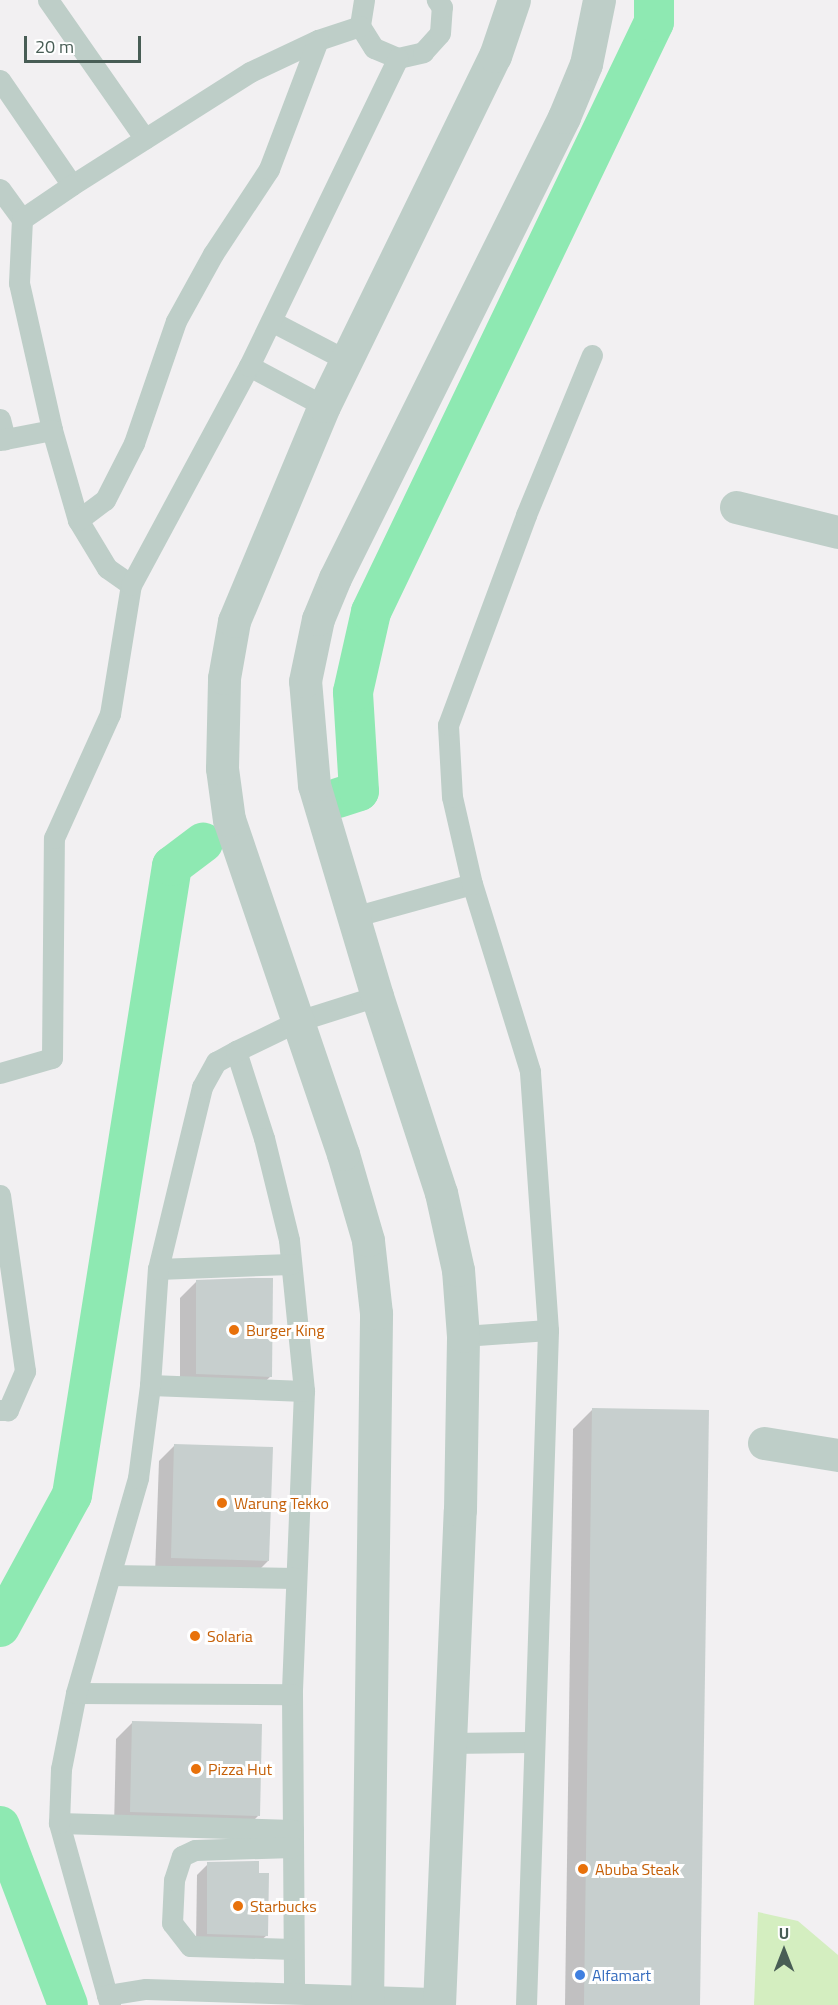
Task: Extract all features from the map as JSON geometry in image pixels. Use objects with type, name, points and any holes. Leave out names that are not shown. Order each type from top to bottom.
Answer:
[{"type":"street","points":[[367,2000],[376,1313],[368,1240],[298,1021],[229,820],[222,768],[224,678],[234,621],[324,406],[495,56],[514,0]]},
{"type":"street","points":[[439,2002],[448,1743],[460,1510],[463,1336],[458,1269],[441,1193],[377,996],[314,785],[306,725],[305,681],[318,620],[335,578],[564,117],[586,64],[599,0]]},
{"type":"street","points":[[736,507],[838,532]]},
{"type":"street","points":[[764,1443],[838,1455]]},
{"type":"lane","points":[[48,0],[145,139]]},
{"type":"lane","points":[[364,0],[360,26],[374,48],[398,58],[423,52],[440,33],[442,2]]},
{"type":"lane","points":[[22,219],[250,72],[318,40],[360,26]]},
{"type":"lane","points":[[78,520],[105,500],[129,452],[176,321],[213,254],[269,169],[318,40]]},
{"type":"lane","points":[[0,1073],[52,1058],[54,838],[110,714],[131,585],[249,366],[398,58]]},
{"type":"lane","points":[[0,80],[72,185]]},
{"type":"lane","points":[[0,189],[22,219],[19,283],[52,430],[78,520],[107,568],[131,585]]},
{"type":"lane","points":[[271,321],[346,360]]},
{"type":"lane","points":[[526,2005],[532,1742],[548,1330],[530,1071],[472,884],[452,797],[448,725],[526,515],[592,356]]},
{"type":"lane","points":[[249,366],[324,406]]},
{"type":"lane","points":[[2,432],[52,430]]},
{"type":"lane","points":[[353,917],[472,884]]},
{"type":"lane","points":[[377,996],[298,1021],[236,1051],[216,1062],[202,1087],[158,1269],[150,1385],[138,1478],[76,1693],[61,1768],[59,1823],[109,2000],[146,1989],[294,1992],[316,1999],[439,2002]]},
{"type":"lane","points":[[236,1051],[264,1138],[289,1240],[304,1391],[292,1694],[294,1992]]},
{"type":"lane","points":[[0,1195],[25,1371],[8,1410],[0,1410]]},
{"type":"lane","points":[[158,1269],[291,1264]]},
{"type":"lane","points":[[463,1336],[548,1330]]},
{"type":"lane","points":[[150,1385],[304,1391]]},
{"type":"lane","points":[[110,1575],[295,1578]]},
{"type":"lane","points":[[76,1693],[292,1694]]},
{"type":"lane","points":[[448,1743],[532,1742]]},
{"type":"lane","points":[[59,1823],[293,1838]]},
{"type":"lane","points":[[293,1838],[195,1850],[182,1856],[174,1880],[172,1923],[190,1946],[293,1949]]},
{"type":"green space","points":[[758,1912],[798,1921],[838,1955],[838,2005],[754,2005]]},
{"type":"building","name":"Burger King","points":[[273,1278],[272,1377],[196,1374],[196,1280]]},
{"type":"building","points":[[592,1408],[709,1410],[700,2005],[584,2005]]},
{"type":"building","name":"Warung Tekko","points":[[174,1444],[273,1447],[269,1561],[171,1558]]},
{"type":"building","name":"Pizza Hut","points":[[132,1721],[262,1724],[260,1816],[130,1812]]},
{"type":"building","name":"Starbucks","points":[[259,1861],[259,1873],[269,1873],[268,1936],[207,1934],[207,1862]]},
{"type":"waterway","points":[[338,798],[359,791],[353,692],[371,612],[654,22],[654,0]]},
{"type":"waterway","points":[[0,1627],[72,1495],[172,866],[203,843]]},
{"type":"waterway","points":[[0,1826],[68,2005]]},
{"type":"place","name":"Burger King","points":[[234,1330]]},
{"type":"place","name":"Warung Tekko","points":[[222,1503]]},
{"type":"place","name":"Solaria","points":[[195,1636]]},
{"type":"place","name":"Pizza Hut","points":[[196,1769]]},
{"type":"place","name":"Abuba Steak","points":[[583,1869]]},
{"type":"place","name":"Starbucks","points":[[238,1906]]},
{"type":"place","name":"Alfamart","points":[[580,1975]]}]
